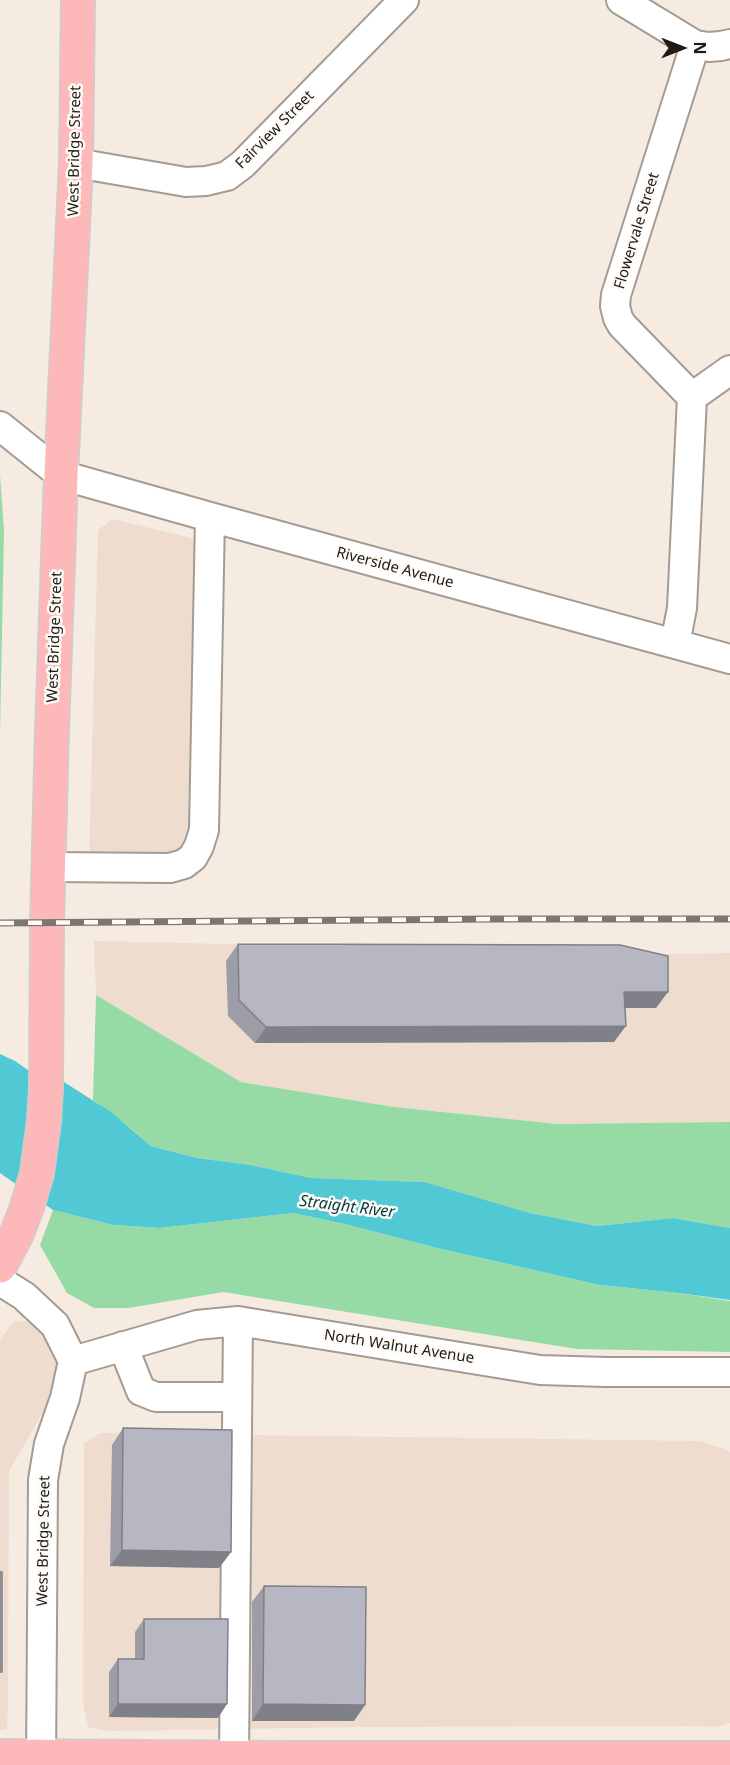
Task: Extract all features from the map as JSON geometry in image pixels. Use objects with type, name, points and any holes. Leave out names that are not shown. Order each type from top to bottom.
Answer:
[{"type":"main road","name":"West Bridge Street","points":[[0,1266],[17,1233],[34,1185],[41,1151],[46,1089],[48,867],[61,475],[76,163],[78,0]]},
{"type":"main road","points":[[0,1756],[41,1760],[234,1757],[293,1762],[730,1758]]},
{"type":"street","name":"Fairview Street","points":[[76,163],[186,182],[206,181],[227,176],[243,164],[404,0]]},
{"type":"street","points":[[621,0],[695,45],[709,47],[730,44]]},
{"type":"street","name":"Flowervale Street","points":[[692,397],[622,325],[615,306],[616,295],[695,45]]},
{"type":"street","points":[[675,644],[682,608],[692,397],[730,370]]},
{"type":"street","points":[[0,426],[61,475]]},
{"type":"street","name":"Riverside Avenue","points":[[61,475],[730,658]]},
{"type":"street","points":[[48,867],[170,868],[184,864],[193,857],[199,846],[204,830],[210,517]]},
{"type":"street","points":[[0,1281],[24,1296],[55,1326],[73,1361]]},
{"type":"street","points":[[234,1757],[238,1321]]},
{"type":"street","name":"North Walnut Avenue","points":[[73,1361],[197,1325],[238,1321],[540,1370],[730,1372]]},
{"type":"street","points":[[123,1346],[141,1391],[156,1397],[237,1397]]},
{"type":"street","name":"West Bridge Street","points":[[41,1760],[43,1480],[49,1444],[65,1398],[73,1361]]},
{"type":"shaded area","points":[[113,519],[199,540],[190,846],[167,857],[89,860],[98,530]]},
{"type":"shaded area","points":[[94,941],[666,954],[730,953],[730,1122],[557,1124],[394,1107],[241,1082],[96,995]]},
{"type":"shaded area","points":[[14,1321],[39,1322],[61,1358],[55,1392],[9,1471],[7,1729],[0,1730],[0,1339]]},
{"type":"shaded area","points":[[100,1433],[700,1441],[725,1449],[730,1452],[730,1723],[717,1727],[374,1727],[109,1731],[88,1727],[83,1701],[84,1444]]},
{"type":"green space","points":[[0,475],[4,531],[0,734]]},
{"type":"green space","points":[[96,995],[241,1082],[394,1107],[557,1124],[730,1122],[730,1228],[673,1218],[597,1226],[530,1213],[425,1182],[311,1178],[251,1165],[197,1158],[151,1146],[93,1100]]},
{"type":"green space","points":[[53,1210],[113,1225],[160,1228],[293,1213],[600,1285],[730,1301],[730,1352],[577,1349],[223,1292],[129,1308],[94,1308],[67,1293],[40,1245]]},
{"type":"water","name":"Straight River","points":[[0,1054],[15,1061],[41,1079],[64,1082],[111,1112],[151,1146],[197,1158],[251,1165],[311,1178],[425,1182],[530,1213],[597,1226],[673,1218],[730,1228],[730,1300],[600,1285],[293,1213],[160,1228],[113,1225],[53,1210],[0,1173]]},
{"type":"building","points":[[238,944],[620,945],[668,956],[668,992],[624,992],[626,1026],[266,1027],[239,1000]]},
{"type":"building","points":[[123,1428],[232,1430],[231,1552],[122,1550]]},
{"type":"building","points":[[0,1572],[2,1572],[2,1672],[0,1672]]},
{"type":"building","points":[[264,1586],[366,1587],[365,1705],[263,1704]]},
{"type":"building","points":[[144,1619],[228,1619],[227,1704],[118,1704],[118,1659],[144,1659]]},
{"type":"railway","points":[[0,923],[730,919]]}]
